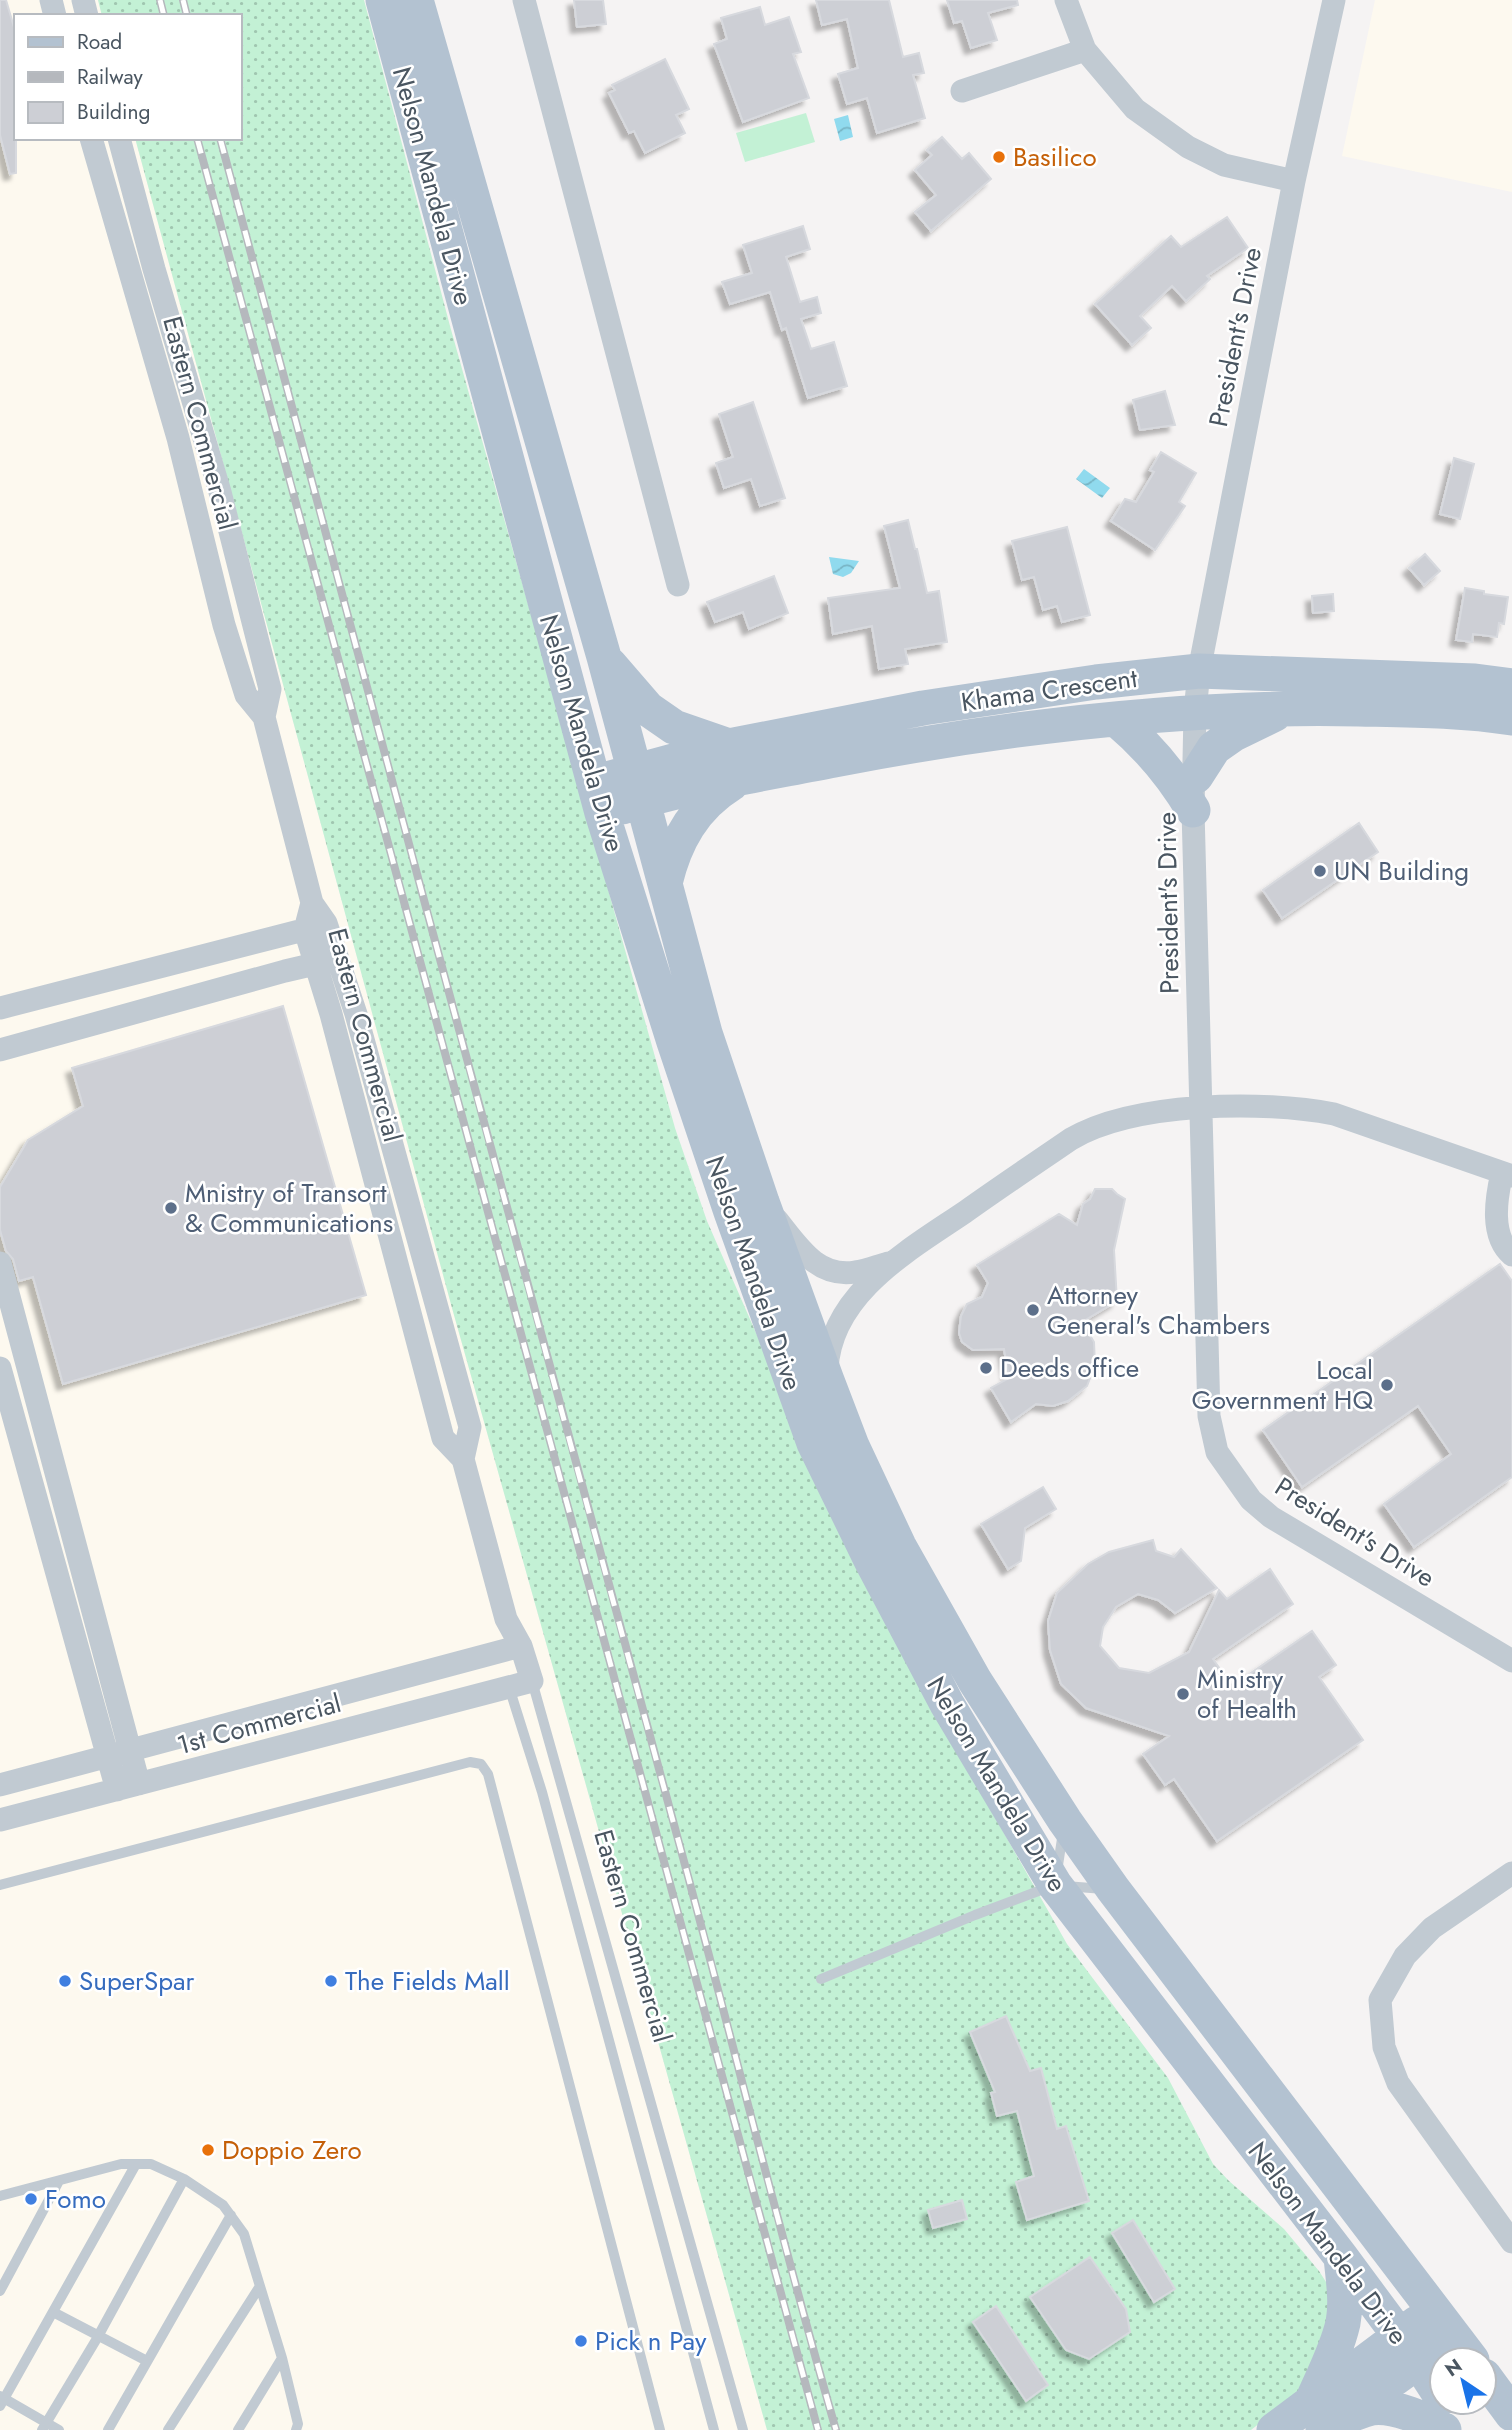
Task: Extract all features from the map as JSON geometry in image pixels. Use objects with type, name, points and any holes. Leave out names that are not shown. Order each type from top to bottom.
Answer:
[{"type":"main road","name":"Nelson Mandela Drive","points":[[383,0],[598,798],[679,1055],[814,1443],[871,1560],[947,1704],[1055,1885],[1341,2257],[1428,2378]]},
{"type":"main road","name":"Nelson Mandela Drive","points":[[416,0],[604,657],[705,1033],[762,1202],[852,1446],[899,1546],[975,1681],[1065,1821],[1113,1889],[1454,2335]]},
{"type":"main road","points":[[604,657],[648,709],[735,762],[717,793],[687,825],[665,883]]},
{"type":"main road","name":"Khama Crescent","points":[[598,798],[923,708],[1096,682],[1199,671],[1475,681],[1512,686]]},
{"type":"main road","name":"Khama Crescent","points":[[735,762],[1195,712],[1287,708],[1470,711],[1512,718]]},
{"type":"main road","points":[[1196,776],[1214,748],[1234,734],[1287,708]]},
{"type":"main road","points":[[1116,719],[1159,759],[1177,782],[1193,810]]},
{"type":"main road","points":[[1324,2417],[1343,2321],[1345,2293],[1341,2257]]},
{"type":"main road","points":[[1324,2417],[1408,2349],[1454,2335]]},
{"type":"main road","points":[[1498,2395],[1512,2414]]},
{"type":"main road","points":[[1275,2430],[1374,2408],[1410,2415],[1432,2422],[1444,2430]]},
{"type":"street","points":[[524,0],[678,585]]},
{"type":"street","points":[[1066,0],[1085,50],[1135,109],[1188,147],[1224,165],[1294,181]]},
{"type":"street","name":"President's Drive","points":[[1334,0],[1294,181],[1199,671],[1195,712],[1196,776],[1193,810],[1209,1416],[1217,1452],[1251,1500],[1271,1517],[1512,1661]]},
{"type":"street","points":[[962,91],[1085,50]]},
{"type":"street","name":"Eastern Commercial","points":[[92,140],[178,438],[224,625],[246,695],[264,717],[312,903],[316,927],[315,964],[331,1014],[443,1438],[463,1459]]},
{"type":"street","name":"Eastern Commercial","points":[[121,140],[154,269],[220,492],[270,689],[264,717]]},
{"type":"street","points":[[0,1008],[316,927]]},
{"type":"street","name":"Eastern Commercial","points":[[316,927],[338,959],[356,1014],[470,1427],[463,1459],[506,1619],[510,1650],[532,1681]]},
{"type":"street","points":[[0,1050],[338,959]]},
{"type":"street","points":[[826,1378],[827,1352],[842,1319],[857,1297],[891,1263],[1090,1128],[1114,1120],[1200,1106],[1309,1109],[1334,1114],[1507,1174],[1495,1201],[1502,1246],[1512,1255]]},
{"type":"street","points":[[762,1202],[814,1264],[827,1270],[853,1273],[891,1263]]},
{"type":"street","points":[[0,1263],[128,1787]]},
{"type":"street","points":[[0,1368],[10,1440],[119,1752]]},
{"type":"street","points":[[509,1687],[510,1650]]},
{"type":"street","name":"1st Commercial","points":[[0,1785],[510,1650]]},
{"type":"street","name":"1st Commercial","points":[[0,1820],[532,1681]]},
{"type":"street","points":[[1512,1873],[1432,1928],[1405,1956],[1380,2000],[1384,2047],[1398,2083],[1512,2242]]},
{"type":"lane","name":"Eastern Commercial","points":[[532,1681],[743,2430]]},
{"type":"lane","points":[[509,1687],[542,1792],[714,2430]]},
{"type":"lane","points":[[0,1885],[470,1762],[481,1764],[488,1774],[660,2430]]},
{"type":"lane","points":[[1055,1885],[1065,1821]]},
{"type":"lane","points":[[821,1979],[1055,1885],[1113,1889]]},
{"type":"lane","points":[[0,2196],[121,2164],[151,2164],[184,2179],[223,2205],[244,2234],[282,2358],[299,2424],[296,2430]]},
{"type":"lane","points":[[59,2430],[44,2426],[2,2401],[136,2164]]},
{"type":"lane","points":[[44,2426],[98,2335],[184,2179]]},
{"type":"lane","points":[[0,2291],[59,2181]]},
{"type":"lane","points":[[108,2430],[230,2216]]},
{"type":"lane","points":[[168,2430],[260,2286]]},
{"type":"lane","points":[[53,2312],[148,2361]]},
{"type":"lane","points":[[238,2430],[282,2358]]},
{"type":"shaded area","points":[[0,0],[98,0],[102,14],[14,14],[14,140],[136,140],[452,1308],[767,2430],[0,2430]]},
{"type":"shaded area","points":[[1375,0],[1512,0],[1512,192],[1342,156]]},
{"type":"green space","points":[[98,0],[364,0],[450,326],[675,1128],[707,1221],[760,1342],[980,1791],[1067,1944],[1168,2078],[1213,2164],[1284,2229],[1319,2271],[1335,2296],[1311,2383],[1251,2430],[767,2430],[452,1308],[136,140],[242,140],[242,14],[102,14]]},
{"type":"green space","points":[[806,113],[815,142],[745,162],[736,133]]},
{"type":"water","points":[[848,115],[853,137],[840,141],[834,119]]},
{"type":"water","points":[[1084,469],[1110,488],[1102,498],[1076,479]]},
{"type":"water","points":[[829,557],[859,561],[851,573],[843,577],[833,574]]},
{"type":"building","points":[[0,0],[6,0],[14,27],[16,173],[10,174],[0,135]]},
{"type":"building","points":[[574,0],[603,0],[606,24],[577,27]]},
{"type":"building","points":[[816,0],[889,0],[903,57],[919,53],[924,73],[913,75],[925,118],[877,133],[867,98],[847,104],[838,74],[858,68],[847,19],[822,25]]},
{"type":"building","points":[[947,0],[1017,0],[1018,5],[988,13],[997,40],[971,48],[962,21],[954,23]]},
{"type":"building","points":[[760,7],[765,25],[789,17],[801,52],[793,54],[809,98],[743,122],[714,44],[727,39],[721,18]]},
{"type":"building","points":[[665,59],[689,109],[676,115],[685,133],[645,153],[634,131],[629,133],[609,93],[615,90],[612,85]]},
{"type":"building","points":[[942,137],[962,159],[969,153],[991,179],[931,231],[915,212],[936,195],[915,170],[932,155],[927,150]]},
{"type":"building","points":[[1227,217],[1248,248],[1207,276],[1210,279],[1186,301],[1172,286],[1140,316],[1151,328],[1132,345],[1095,304],[1171,236],[1181,247]]},
{"type":"building","points":[[803,226],[810,249],[786,257],[800,302],[817,297],[821,313],[801,319],[811,349],[834,342],[847,386],[808,398],[786,328],[782,330],[770,292],[730,304],[722,282],[752,273],[743,245]]},
{"type":"building","points":[[1165,391],[1175,425],[1140,430],[1133,400]]},
{"type":"building","points":[[753,402],[785,498],[760,506],[751,479],[724,488],[716,463],[733,457],[719,414]]},
{"type":"building","points":[[1161,452],[1196,473],[1179,502],[1185,506],[1155,550],[1111,521],[1125,499],[1136,502],[1154,472],[1150,470]]},
{"type":"building","points":[[1454,458],[1474,464],[1460,519],[1440,514]]},
{"type":"building","points":[[908,520],[927,593],[939,591],[947,642],[905,649],[908,664],[879,669],[872,626],[833,634],[828,598],[900,588],[884,526]]},
{"type":"building","points":[[1067,527],[1090,615],[1062,622],[1057,606],[1043,610],[1034,577],[1022,580],[1012,541]]},
{"type":"building","points":[[1425,554],[1440,571],[1424,585],[1409,568]]},
{"type":"building","points":[[774,576],[788,613],[749,629],[743,612],[715,622],[707,602]]},
{"type":"building","points":[[1465,588],[1508,597],[1504,624],[1499,623],[1497,637],[1473,634],[1472,642],[1456,640]]},
{"type":"building","points":[[1333,594],[1334,611],[1313,613],[1312,596]]},
{"type":"building","name":"UN Building","points":[[1359,823],[1378,852],[1282,918],[1263,890]]},
{"type":"building","name":"Mnistry of Transort & Communications","points":[[283,1006],[366,1295],[63,1384],[33,1277],[19,1281],[13,1259],[6,1251],[0,1230],[0,1187],[28,1140],[83,1106],[72,1068]]},
{"type":"building","name":"Attorney General's Chambers","points":[[1095,1189],[1112,1189],[1125,1199],[1114,1250],[1117,1301],[1082,1322],[1094,1342],[1095,1365],[1087,1386],[1068,1401],[1053,1406],[1036,1404],[1011,1422],[991,1388],[1009,1378],[1004,1349],[973,1350],[962,1342],[959,1333],[961,1316],[967,1304],[982,1297],[988,1283],[977,1265],[1059,1214],[1077,1225],[1083,1204],[1090,1199]]},
{"type":"building","points":[[1500,1264],[1512,1281],[1512,1477],[1414,1547],[1384,1504],[1451,1454],[1418,1406],[1302,1487],[1263,1430]]},
{"type":"building","points":[[1043,1487],[1056,1509],[1025,1528],[1021,1561],[1008,1569],[981,1524]]},
{"type":"building","name":"Ministry of Health","points":[[1153,1540],[1156,1551],[1174,1557],[1181,1549],[1217,1588],[1175,1613],[1158,1600],[1138,1594],[1116,1607],[1103,1627],[1100,1646],[1119,1668],[1149,1673],[1189,1652],[1219,1590],[1227,1599],[1270,1569],[1293,1604],[1213,1659],[1232,1686],[1312,1631],[1336,1665],[1319,1677],[1363,1740],[1217,1841],[1174,1779],[1165,1785],[1143,1754],[1169,1736],[1086,1708],[1061,1684],[1050,1650],[1048,1621],[1057,1593],[1088,1564],[1109,1552]]},
{"type":"building","points":[[1006,2016],[1030,2071],[1041,2068],[1057,2129],[1066,2126],[1089,2201],[1027,2220],[1016,2182],[1034,2176],[1017,2111],[997,2116],[991,2093],[995,2092],[970,2032]]},
{"type":"building","points":[[962,2200],[967,2219],[933,2228],[928,2210]]},
{"type":"building","points":[[1133,2220],[1175,2289],[1154,2302],[1112,2233]]},
{"type":"building","points":[[1090,2257],[1126,2309],[1130,2332],[1089,2359],[1066,2350],[1030,2297]]},
{"type":"building","points":[[996,2306],[1048,2385],[1026,2401],[973,2322]]},
{"type":"railway","points":[[160,0],[164,14]]},
{"type":"railway","points":[[183,0],[186,14]]},
{"type":"railway","points":[[198,140],[818,2430]]},
{"type":"railway","points":[[221,140],[836,2430]]},
{"type":"place","name":"Basilico","points":[[999,157]]},
{"type":"place","name":"UN Building","points":[[1320,871]]},
{"type":"place","name":"Mnistry of Transort & Communications","points":[[171,1208]]},
{"type":"place","name":"Attorney General's Chambers","points":[[1033,1310]]},
{"type":"place","name":"Deeds office","points":[[986,1368]]},
{"type":"place","name":"Local Government HQ","points":[[1387,1385]]},
{"type":"place","name":"Ministry of Health","points":[[1183,1694]]},
{"type":"place","name":"SuperSpar","points":[[65,1981]]},
{"type":"place","name":"The Fields Mall","points":[[331,1981]]},
{"type":"place","name":"Doppio Zero","points":[[208,2150]]},
{"type":"place","name":"Fomo","points":[[31,2199]]},
{"type":"place","name":"Pick n Pay","points":[[581,2341]]}]
